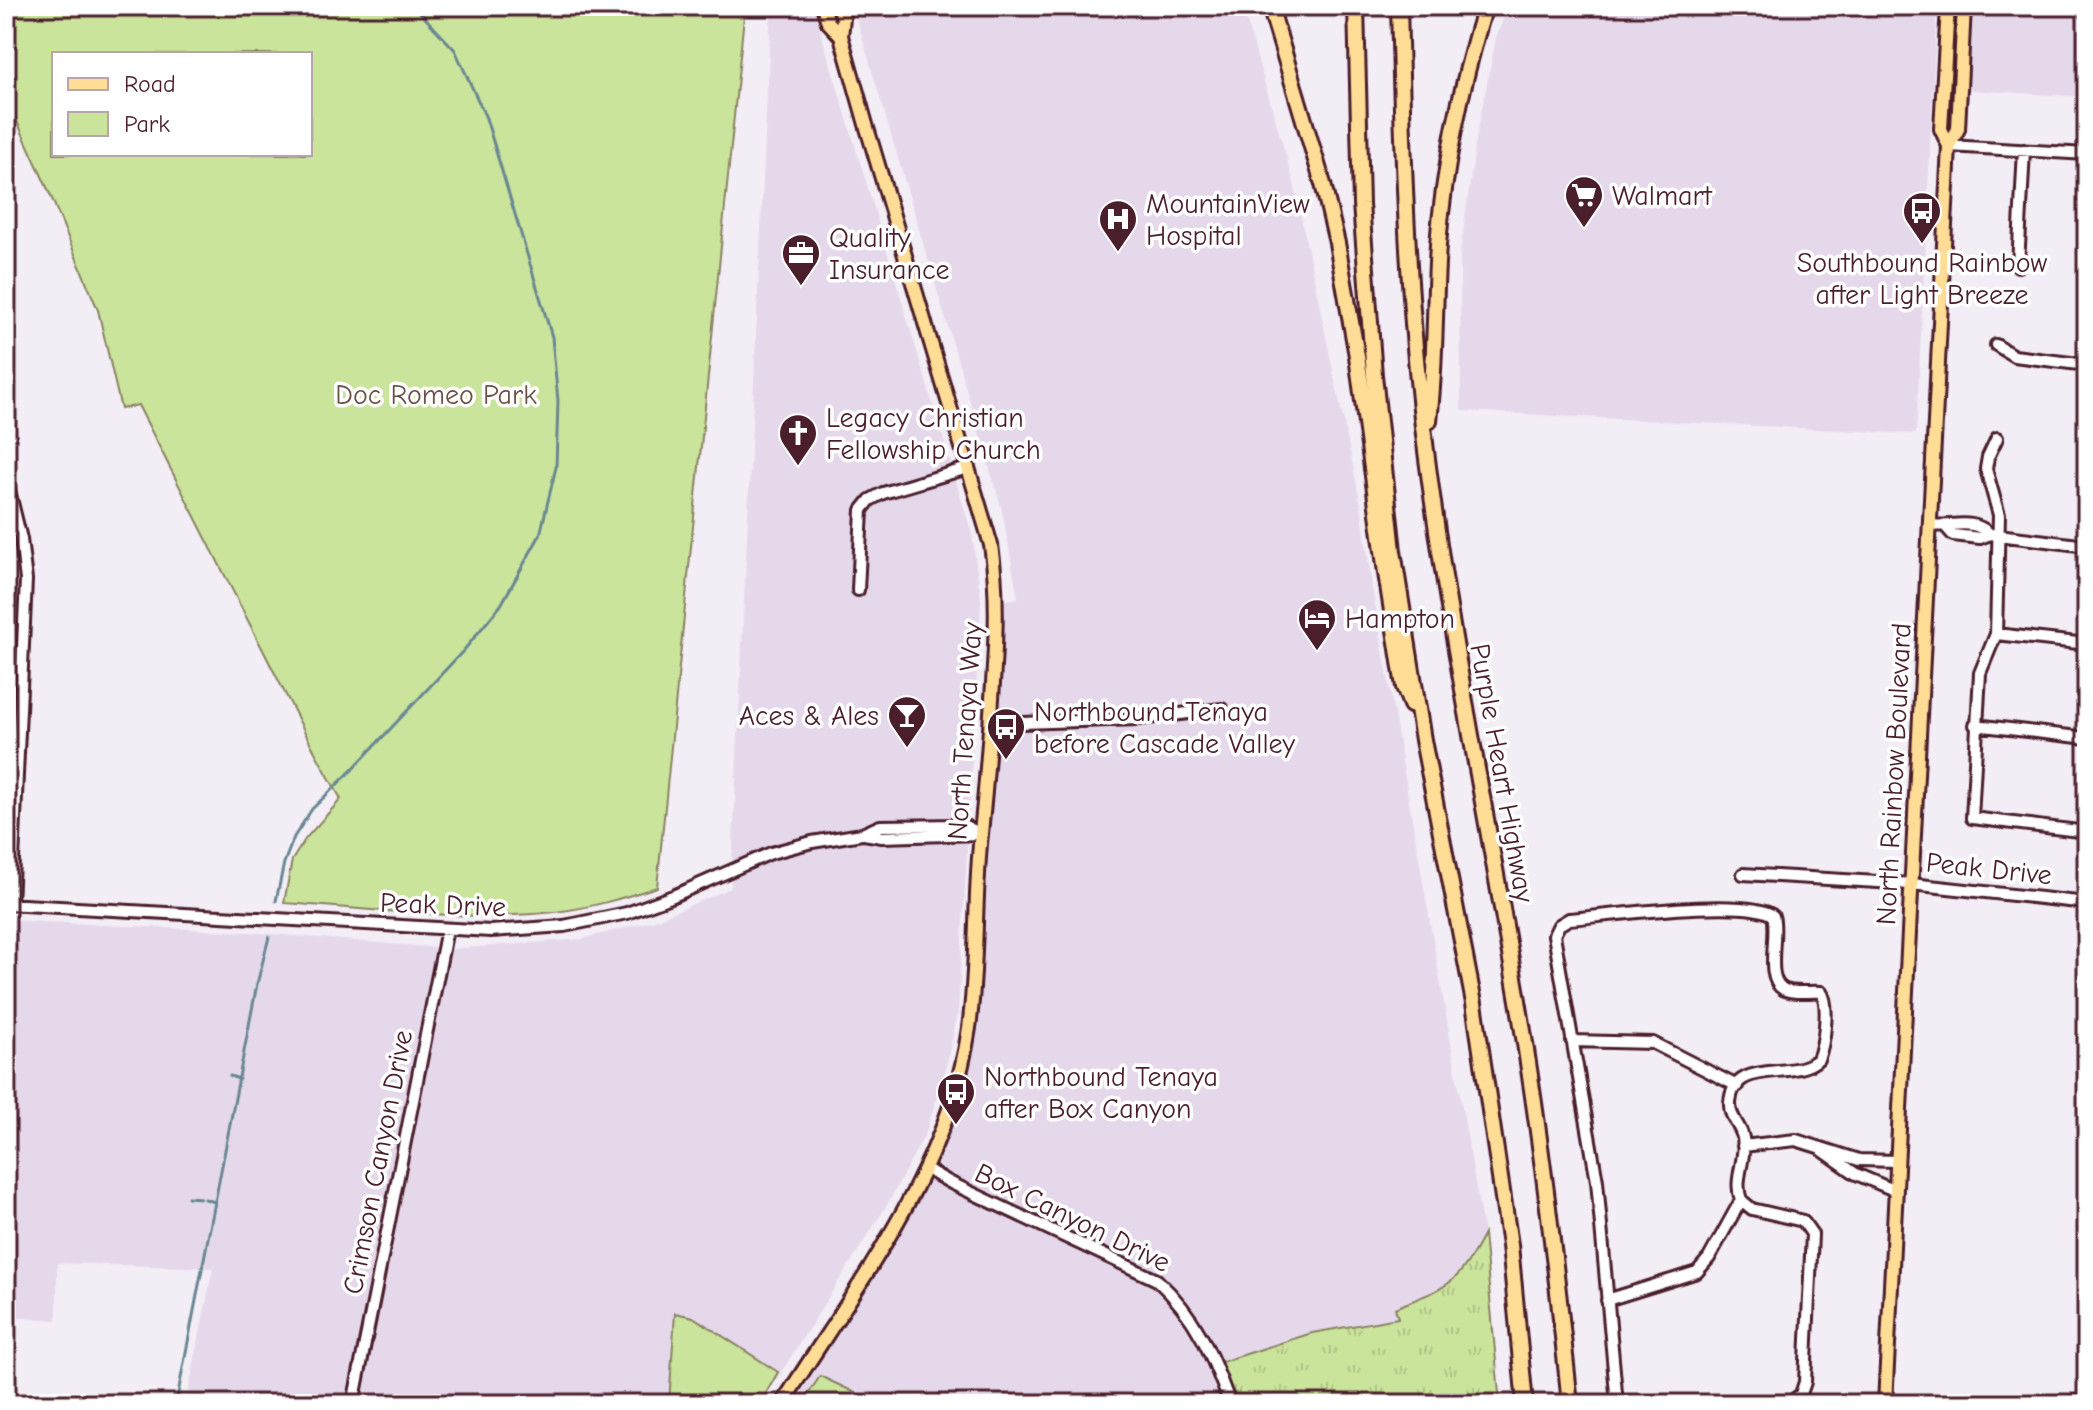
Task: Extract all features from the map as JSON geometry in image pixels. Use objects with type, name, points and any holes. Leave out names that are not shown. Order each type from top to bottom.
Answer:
[{"type":"highway","points":[[1270,6],[1323,184],[1339,256],[1357,356],[1404,687],[1423,740]]},
{"type":"highway","points":[[1356,6],[1361,204],[1374,375],[1393,551],[1423,740],[1474,1003],[1510,1245],[1525,1404]]},
{"type":"highway","name":"Purple Heart Highway","points":[[1399,6],[1404,216],[1425,449],[1455,658],[1516,989],[1545,1172],[1570,1404]]},
{"type":"highway","points":[[1425,449],[1434,376],[1438,242],[1444,186],[1485,6]]},
{"type":"main road","name":"North Tenaya Way","points":[[823,6],[828,22],[841,36]]},
{"type":"main road","name":"North Tenaya Way","points":[[782,1404],[926,1169],[949,1110],[969,1029],[997,602],[991,545],[841,36],[843,18],[839,6]]},
{"type":"main road","points":[[1948,8],[1964,8]]},
{"type":"main road","name":"North Rainbow Boulevard","points":[[1948,8],[1941,129],[1949,146]]},
{"type":"main road","name":"North Rainbow Boulevard","points":[[1885,1404],[1949,146],[1958,129],[1964,8]]},
{"type":"street","points":[[1949,146],[2087,154]]},
{"type":"street","points":[[2018,266],[2024,150]]},
{"type":"street","points":[[1996,345],[2014,356],[2087,365]]},
{"type":"street","points":[[1997,438],[1986,469],[1997,502],[1994,534],[1996,634],[1980,673],[1972,818],[2087,832]]},
{"type":"street","points":[[858,590],[862,510],[870,500],[883,493],[968,468]]},
{"type":"street","points":[[6,478],[21,539],[26,592],[8,904]]},
{"type":"street","points":[[1930,525],[1946,527],[1955,522],[1982,526],[1994,534],[2087,546]]},
{"type":"street","points":[[1996,634],[2087,644]]},
{"type":"street","points":[[990,724],[1126,720],[1222,709]]},
{"type":"street","points":[[1975,725],[2087,738]]},
{"type":"street","name":"Peak Drive","points":[[8,904],[447,929],[525,930],[593,921],[663,900],[784,849],[862,834],[882,837],[962,837],[981,834]]},
{"type":"street","name":"Peak Drive","points":[[1743,874],[1911,884],[2087,903]]},
{"type":"street","points":[[1607,1300],[1697,1272],[1709,1258],[1741,1200],[1738,1173],[1743,1137],[1731,1112],[1732,1094],[1742,1080],[1758,1073],[1814,1064],[1822,1048],[1825,998],[1821,992],[1786,990],[1777,983],[1773,971],[1775,919],[1765,910],[1730,906],[1563,922],[1556,930],[1554,941],[1597,1181],[1607,1300],[1617,1404]]},
{"type":"street","name":"Crimson Canyon Drive","points":[[353,1404],[447,929]]},
{"type":"street","points":[[1572,1041],[1653,1043],[1737,1086]]},
{"type":"street","points":[[1743,1146],[1796,1140],[1859,1160],[1897,1161]]},
{"type":"street","points":[[1814,1144],[1847,1169],[1896,1191]]},
{"type":"street","name":"Box Canyon Drive","points":[[926,1169],[1157,1280],[1176,1298],[1200,1330],[1230,1404]]},
{"type":"street","points":[[1741,1200],[1752,1209],[1803,1221],[1812,1234],[1805,1382],[1801,1394],[1789,1404]]},
{"type":"street","points":[[2065,1404],[2087,1401]]},
{"type":"shaded area","points":[[771,6],[813,6],[972,534],[981,601],[958,1012],[944,1075],[926,1132],[887,1205],[761,1404],[186,1404],[213,1268],[57,1263],[57,1320],[6,1317],[6,920],[247,932],[452,949],[582,939],[655,920],[731,888]]},
{"type":"shaded area","points":[[853,6],[1242,6],[1294,183],[1361,505],[1372,587],[1484,1234],[1470,1262],[1456,1279],[1444,1288],[1395,1308],[1398,1318],[1312,1333],[1215,1364],[1230,1404],[783,1404],[846,1303],[939,1138],[969,1029],[997,602],[1018,598],[1002,510]]},
{"type":"shaded area","points":[[1508,6],[1937,6],[1916,434],[1461,411],[1460,255],[1476,139],[1496,38]]},
{"type":"shaded area","points":[[1973,6],[2087,6],[2087,97],[1967,90]]},
{"type":"green space","name":"Doc Romeo Park","points":[[6,6],[745,6],[657,887],[581,908],[521,915],[419,914],[284,903],[292,860],[306,838],[341,799],[138,405],[121,409],[98,310],[6,97]]},
{"type":"green space","points":[[1484,1234],[1500,1404],[1230,1404],[1215,1364],[1312,1333],[1398,1318],[1395,1308],[1439,1289],[1458,1275]]},
{"type":"green space","points":[[675,1313],[693,1317],[778,1372],[760,1404],[669,1404]]},
{"type":"green space","points":[[820,1376],[879,1404],[802,1404]]},
{"type":"waterway","points":[[276,901],[284,863],[294,837],[312,809],[464,650],[501,605],[540,535],[556,467],[558,401],[552,337],[486,118],[455,50],[414,6]]},
{"type":"waterway","points":[[176,1404],[257,984],[269,937]]},
{"type":"waterway","points":[[230,1076],[239,1079]]},
{"type":"waterway","points":[[188,1197],[201,1198]]},
{"type":"waterway","points":[[205,1199],[215,1202]]},
{"type":"place","name":"Walmart","points":[[1584,229]]},
{"type":"place","name":"Southbound Rainbow after Light Breeze","points":[[1922,245]]},
{"type":"place","name":"MountainView Hospital","points":[[1118,253]]},
{"type":"place","name":"Quality Insurance","points":[[801,287]]},
{"type":"place","name":"Legacy Christian Fellowship Church","points":[[798,467]]},
{"type":"place","name":"Hampton","points":[[1317,652]]},
{"type":"place","name":"Aces & Ales","points":[[907,749]]},
{"type":"place","name":"Northbound Tenaya before Cascade Valley","points":[[1006,761]]},
{"type":"place","name":"Northbound Tenaya after Box Canyon","points":[[956,1126]]}]
